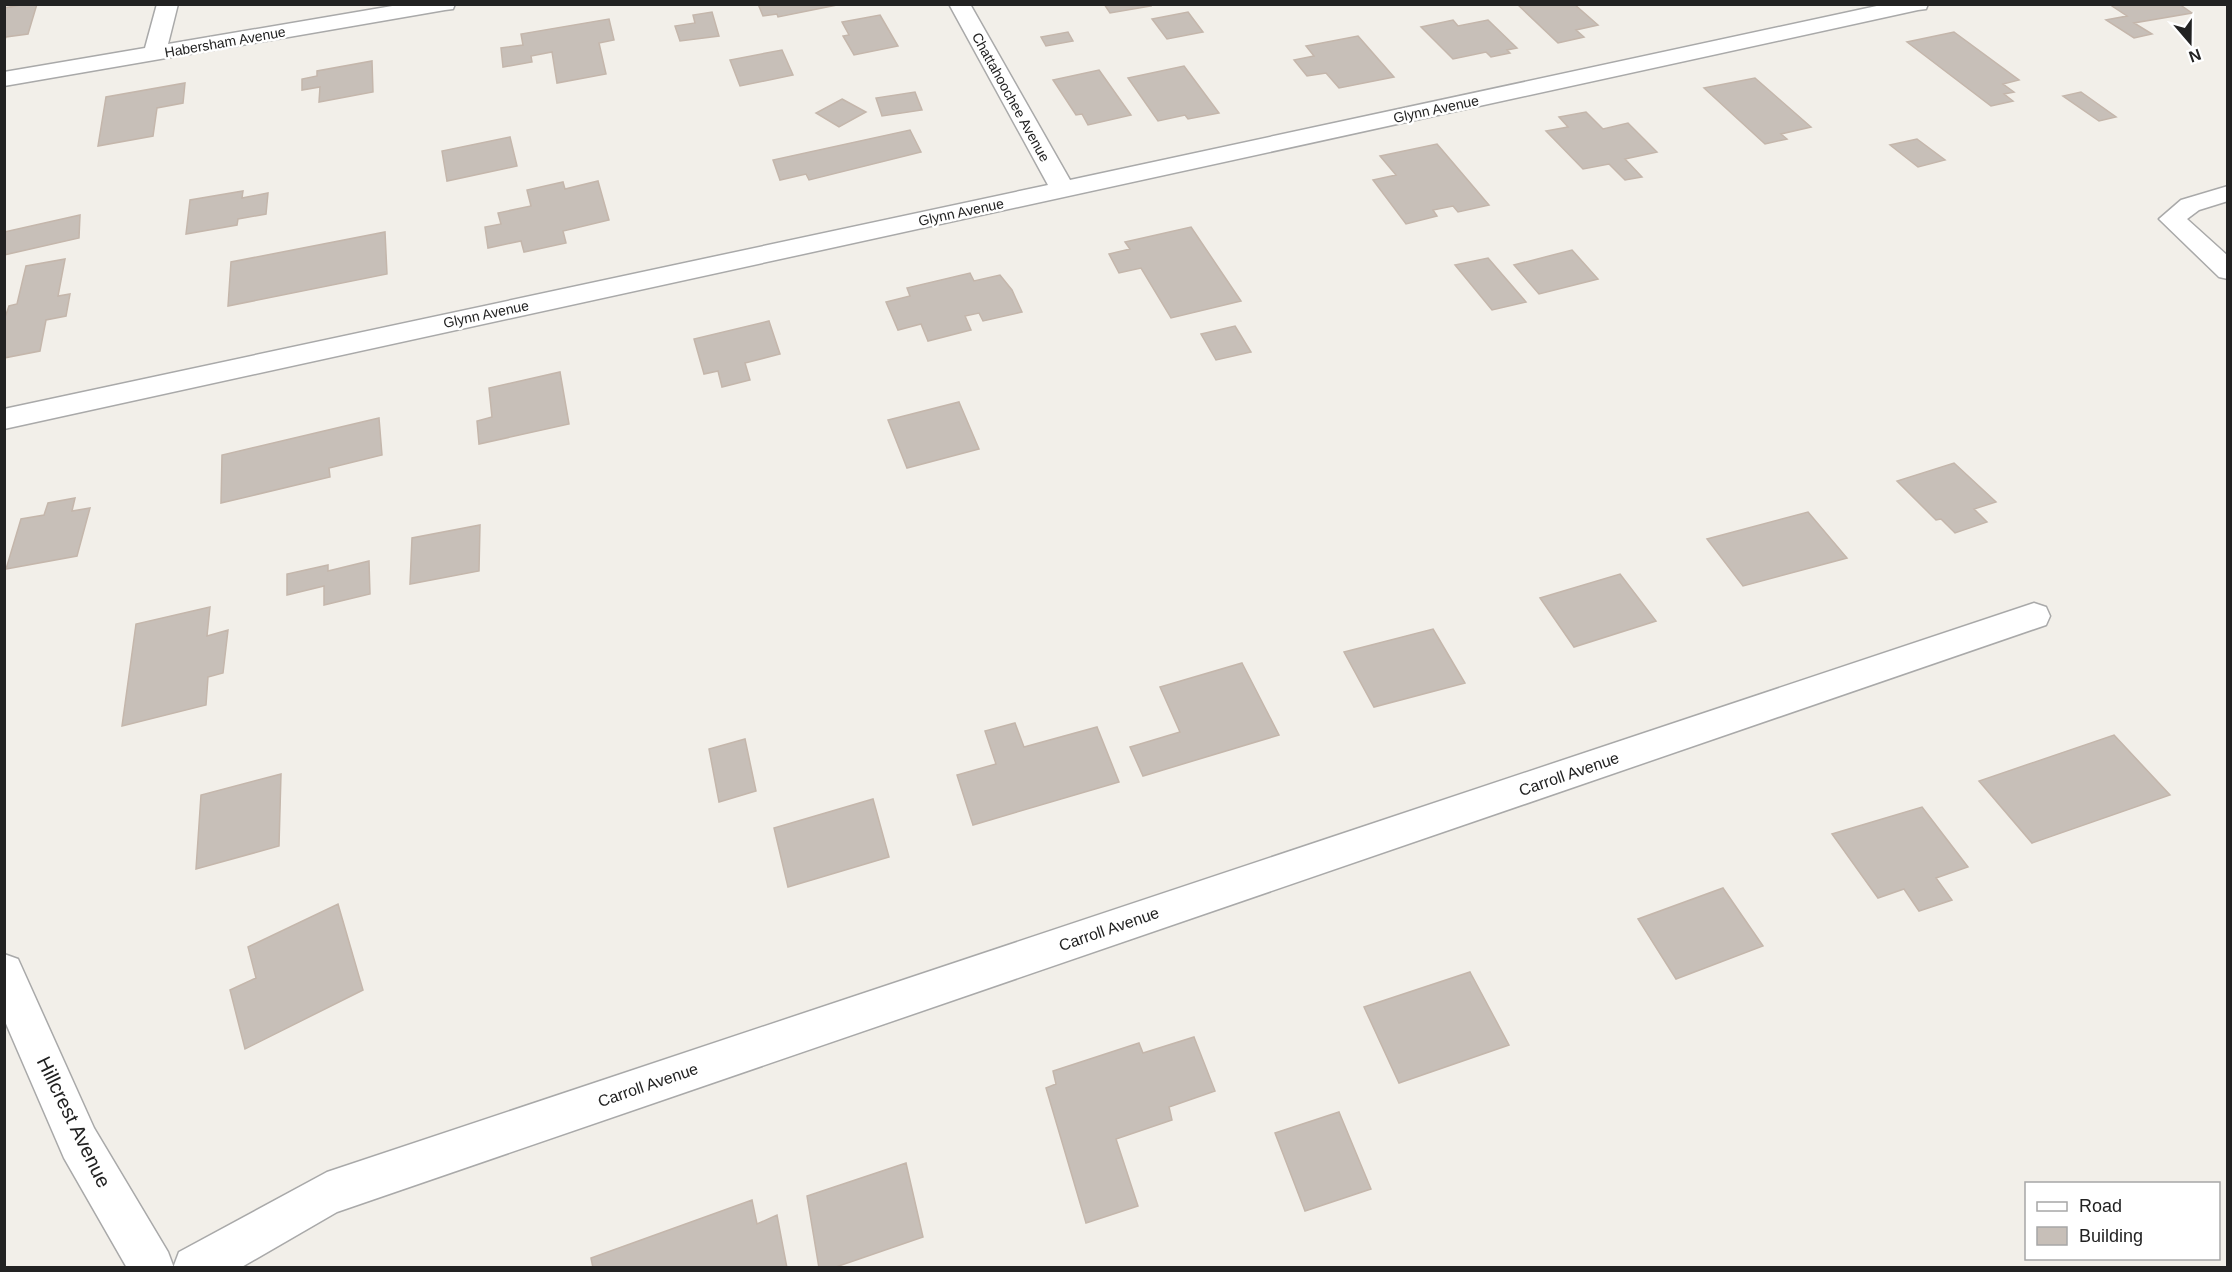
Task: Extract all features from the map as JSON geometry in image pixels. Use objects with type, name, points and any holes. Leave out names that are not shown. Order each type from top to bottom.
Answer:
[{"type":"street","points":[[155,54],[168,4]]},
{"type":"street","name":"Habersham Avenue","points":[[4,79],[445,4]]},
{"type":"street","name":"Chattahoochee Avenue","points":[[959,4],[1063,189]]},
{"type":"street","name":"Glynn Avenue","points":[[4,419],[1918,4]]},
{"type":"street","points":[[2228,193],[2190,205],[2172,219],[2228,271]]},
{"type":"street","name":"Carroll Avenue","points":[[195,1268],[327,1194],[2034,616]]},
{"type":"street","name":"Hillcrest Avenue","points":[[4,972],[79,1143],[152,1268]]},
{"type":"building","points":[[37,4],[28,34],[6,37],[4,42],[4,8]]},
{"type":"building","points":[[758,4],[842,4],[778,17],[777,14],[763,16]]},
{"type":"building","points":[[1104,4],[1150,4],[1151,6],[1110,13]]},
{"type":"building","points":[[1517,4],[1574,4],[1598,25],[1576,30],[1584,37],[1558,43]]},
{"type":"building","points":[[2109,4],[2179,4],[2192,13],[2134,23],[2152,34],[2134,38],[2106,20],[2127,16]]},
{"type":"building","points":[[712,12],[719,36],[680,41],[675,26],[695,23],[693,15]]},
{"type":"building","points":[[1188,12],[1203,32],[1167,39],[1152,19]]},
{"type":"building","points":[[880,15],[898,46],[854,55],[843,36],[849,35],[842,22]]},
{"type":"building","points":[[609,19],[614,40],[599,43],[606,74],[557,83],[552,52],[531,56],[532,62],[503,67],[501,48],[523,45],[521,34]]},
{"type":"building","points":[[1453,20],[1458,26],[1488,20],[1517,48],[1507,50],[1510,53],[1491,57],[1486,52],[1453,59],[1421,27]]},
{"type":"building","points":[[1068,32],[1073,41],[1046,46],[1041,37]]},
{"type":"building","points":[[1954,32],[2019,80],[2003,84],[2014,92],[2004,94],[2013,101],[1991,106],[1907,42]]},
{"type":"building","points":[[1358,36],[1394,77],[1339,88],[1326,73],[1307,76],[1294,60],[1314,56],[1306,46]]},
{"type":"building","points":[[782,50],[793,75],[740,86],[730,60]]},
{"type":"building","points":[[372,61],[373,92],[319,102],[320,87],[302,90],[302,79],[317,76],[317,71]]},
{"type":"building","points":[[1184,66],[1219,113],[1188,119],[1185,115],[1158,121],[1128,78]]},
{"type":"building","points":[[1099,70],[1131,115],[1088,125],[1082,114],[1076,115],[1053,80]]},
{"type":"building","points":[[1755,78],[1811,127],[1781,134],[1787,139],[1765,144],[1704,88]]},
{"type":"building","points":[[185,83],[183,103],[157,108],[153,136],[98,146],[106,97]]},
{"type":"building","points":[[915,92],[922,110],[882,116],[876,98]]},
{"type":"building","points":[[2081,92],[2116,117],[2099,121],[2063,96]]},
{"type":"building","points":[[842,99],[866,112],[839,127],[816,113]]},
{"type":"building","points":[[1586,112],[1603,129],[1628,123],[1657,152],[1625,159],[1642,177],[1625,180],[1609,164],[1583,169],[1546,131],[1568,127],[1559,117]]},
{"type":"building","points":[[910,130],[921,152],[809,180],[806,174],[780,180],[773,160]]},
{"type":"building","points":[[510,137],[517,166],[447,181],[442,151]]},
{"type":"building","points":[[1917,139],[1945,160],[1918,167],[1890,145]]},
{"type":"building","points":[[1437,144],[1489,205],[1458,212],[1453,206],[1433,210],[1437,216],[1406,224],[1373,180],[1396,175],[1380,156]]},
{"type":"building","points":[[598,181],[609,220],[563,231],[566,243],[524,252],[521,241],[488,248],[485,227],[501,224],[498,213],[531,206],[527,190],[563,182],[565,189]]},
{"type":"building","points":[[243,191],[242,198],[268,193],[266,214],[238,219],[237,225],[186,234],[190,200]]},
{"type":"building","points":[[80,215],[79,238],[4,255],[4,232]]},
{"type":"building","points":[[1191,227],[1241,301],[1171,318],[1141,268],[1119,273],[1109,254],[1130,249],[1125,242]]},
{"type":"building","points":[[385,232],[387,274],[228,306],[231,262]]},
{"type":"building","points":[[1572,250],[1598,279],[1539,294],[1514,265]]},
{"type":"building","points":[[1488,258],[1526,302],[1492,310],[1455,265]]},
{"type":"building","points":[[65,259],[58,296],[70,294],[66,316],[46,320],[40,351],[4,358],[4,320],[9,306],[17,304],[26,266]]},
{"type":"building","points":[[970,273],[974,281],[1000,275],[1012,290],[1022,312],[983,321],[979,313],[965,316],[971,330],[928,341],[921,324],[898,330],[886,302],[910,296],[907,288]]},
{"type":"building","points":[[769,321],[780,354],[745,363],[750,380],[722,387],[718,371],[704,374],[694,339]]},
{"type":"building","points":[[1235,326],[1251,352],[1216,360],[1201,334]]},
{"type":"building","points":[[560,372],[569,424],[479,444],[477,421],[492,417],[489,388]]},
{"type":"building","points":[[959,402],[979,449],[907,468],[888,420]]},
{"type":"building","points":[[379,418],[382,455],[329,468],[330,477],[221,503],[222,455]]},
{"type":"building","points":[[1954,463],[1996,502],[1974,509],[1987,522],[1955,533],[1941,519],[1936,520],[1897,481]]},
{"type":"building","points":[[75,498],[72,511],[90,508],[77,556],[6,569],[21,519],[44,515],[48,503]]},
{"type":"building","points":[[1808,512],[1847,558],[1743,586],[1707,539]]},
{"type":"building","points":[[480,525],[479,571],[410,584],[412,538]]},
{"type":"building","points":[[369,561],[370,594],[324,605],[324,586],[287,595],[287,574],[328,565],[328,571]]},
{"type":"building","points":[[1620,574],[1656,621],[1574,647],[1540,598]]},
{"type":"building","points":[[210,607],[207,636],[228,630],[223,673],[208,677],[206,705],[122,726],[136,624]]},
{"type":"building","points":[[1433,629],[1465,683],[1374,707],[1344,652]]},
{"type":"building","points":[[1242,663],[1279,735],[1143,776],[1130,747],[1180,732],[1160,687]]},
{"type":"building","points":[[1015,723],[1024,747],[1097,727],[1119,782],[973,825],[957,775],[996,764],[985,731]]},
{"type":"building","points":[[2114,735],[2170,795],[2032,843],[1979,781]]},
{"type":"building","points":[[745,739],[756,791],[719,802],[709,749]]},
{"type":"building","points":[[281,774],[279,846],[196,869],[201,795]]},
{"type":"building","points":[[873,799],[889,857],[788,887],[774,828]]},
{"type":"building","points":[[1922,807],[1968,867],[1936,878],[1952,900],[1919,911],[1904,889],[1878,898],[1832,834]]},
{"type":"building","points":[[1723,888],[1763,946],[1676,979],[1638,919]]},
{"type":"building","points":[[338,904],[363,990],[245,1049],[230,990],[256,978],[248,947]]},
{"type":"building","points":[[1470,972],[1509,1045],[1399,1083],[1364,1007]]},
{"type":"building","points":[[1194,1037],[1215,1091],[1169,1107],[1172,1120],[1116,1139],[1138,1206],[1086,1223],[1046,1088],[1056,1084],[1053,1071],[1139,1043],[1143,1053]]},
{"type":"building","points":[[1339,1112],[1371,1189],[1305,1211],[1275,1133]]},
{"type":"building","points":[[906,1163],[923,1237],[833,1268],[819,1268],[807,1196]]},
{"type":"building","points":[[752,1200],[757,1224],[777,1215],[787,1268],[593,1268],[591,1258]]}]
